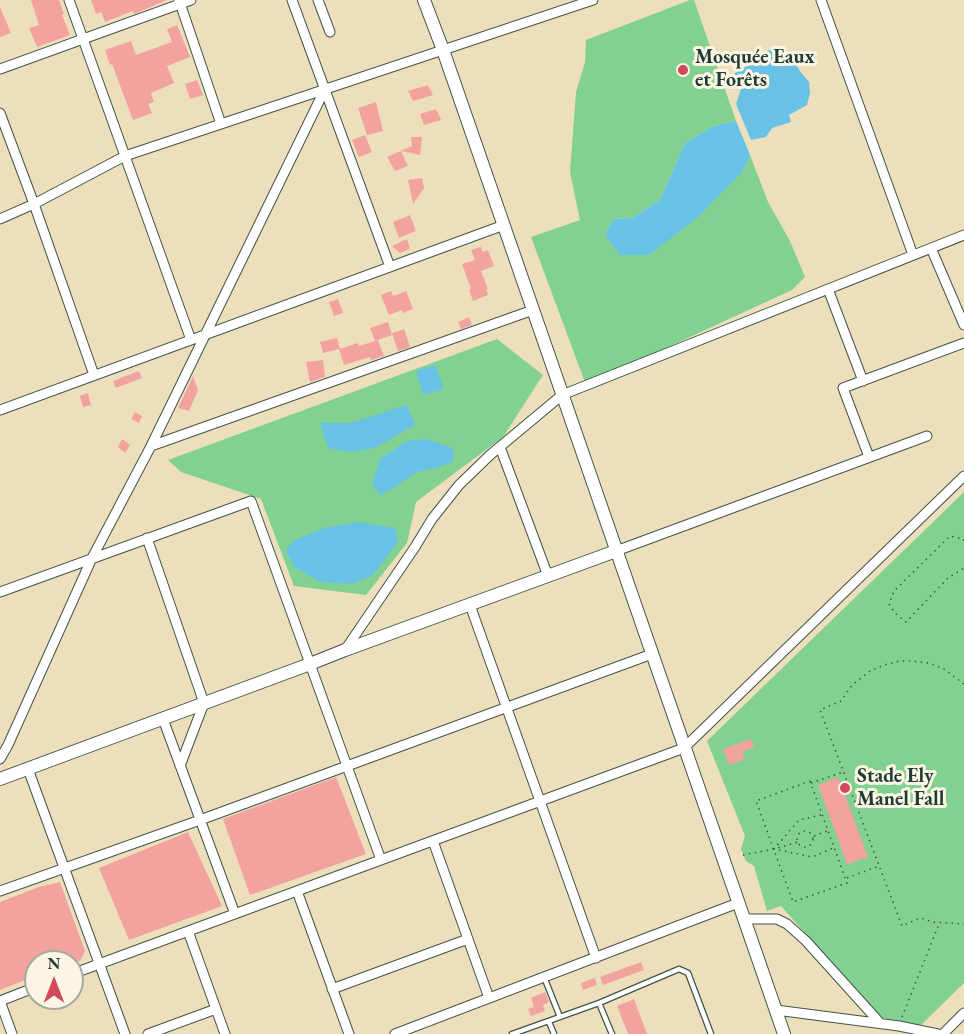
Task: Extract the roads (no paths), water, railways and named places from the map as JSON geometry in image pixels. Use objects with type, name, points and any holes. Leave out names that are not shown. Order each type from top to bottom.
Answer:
[{"type":"street","points":[[69,0],[191,340]]},
{"type":"street","points":[[0,69],[190,0]]},
{"type":"street","points":[[292,0],[390,267]]},
{"type":"street","points":[[318,0],[330,32]]},
{"type":"street","points":[[424,0],[784,1034]]},
{"type":"street","points":[[0,219],[34,204],[125,156],[593,0]]},
{"type":"street","points":[[821,0],[913,255]]},
{"type":"street","points":[[180,2],[221,124]]},
{"type":"street","points":[[0,759],[92,558],[151,446],[325,89]]},
{"type":"street","points":[[0,113],[94,375]]},
{"type":"street","points":[[1,407],[504,225]]},
{"type":"street","points":[[345,650],[432,519],[459,485],[562,395],[964,235]]},
{"type":"street","points":[[931,248],[964,325]]},
{"type":"street","points":[[828,289],[863,381]]},
{"type":"street","points":[[151,446],[533,310]]},
{"type":"street","points":[[869,457],[843,388],[964,343]]},
{"type":"street","points":[[0,779],[927,436]]},
{"type":"street","points":[[500,447],[548,576]]},
{"type":"street","points":[[84,970],[684,748],[964,476]]},
{"type":"street","points":[[0,592],[251,501],[381,860]]},
{"type":"street","points":[[147,538],[204,704],[180,766]]},
{"type":"street","points":[[470,605],[596,958]]},
{"type":"street","points":[[0,891],[652,654]]},
{"type":"street","points":[[163,719],[235,914]]},
{"type":"street","points":[[28,769],[125,1034]]},
{"type":"street","points":[[433,841],[489,998]]},
{"type":"street","points":[[297,891],[349,1034]]},
{"type":"street","points":[[395,1034],[738,903]]},
{"type":"street","points":[[744,919],[777,919],[787,924],[806,941],[880,1023]]},
{"type":"street","points":[[188,931],[225,1034]]},
{"type":"street","points":[[332,989],[468,939]]},
{"type":"street","points":[[12,1034],[0,1001],[24,992]]},
{"type":"street","points":[[148,1034],[216,1009]]},
{"type":"street","points":[[776,1011],[880,1023],[938,1034]]},
{"type":"street","points":[[943,1034],[964,1013]]},
{"type":"lane","points":[[512,1034],[598,1003],[679,969],[688,973],[711,1034]]},
{"type":"lane","points":[[544,977],[560,1017]]},
{"type":"lane","points":[[598,1003],[612,1034]]},
{"type":"lane","points":[[549,1022],[554,1034]]},
{"type":"water","points":[[778,46],[785,47],[809,82],[810,93],[807,105],[789,115],[791,122],[772,128],[766,137],[751,140],[736,104],[741,89],[736,84],[735,73],[751,64],[761,54]]},
{"type":"water","points":[[736,121],[750,155],[743,171],[698,217],[649,255],[620,255],[605,235],[613,219],[632,218],[660,200],[685,143],[714,126]]},
{"type":"water","points":[[435,365],[444,389],[423,395],[416,371]]},
{"type":"water","points":[[407,405],[415,425],[375,448],[351,452],[328,448],[320,423],[351,423]]},
{"type":"water","points":[[426,439],[453,448],[453,462],[417,472],[380,495],[372,484],[380,459],[407,441]]},
{"type":"water","points":[[358,522],[395,528],[398,542],[372,576],[351,584],[321,582],[294,567],[286,550],[293,541],[324,528]]},
{"type":"place","name":"Mosquée Eaux et Forêts","points":[[683,70]]},
{"type":"place","name":"Stade Ely Manel Fall","points":[[845,788]]}]
